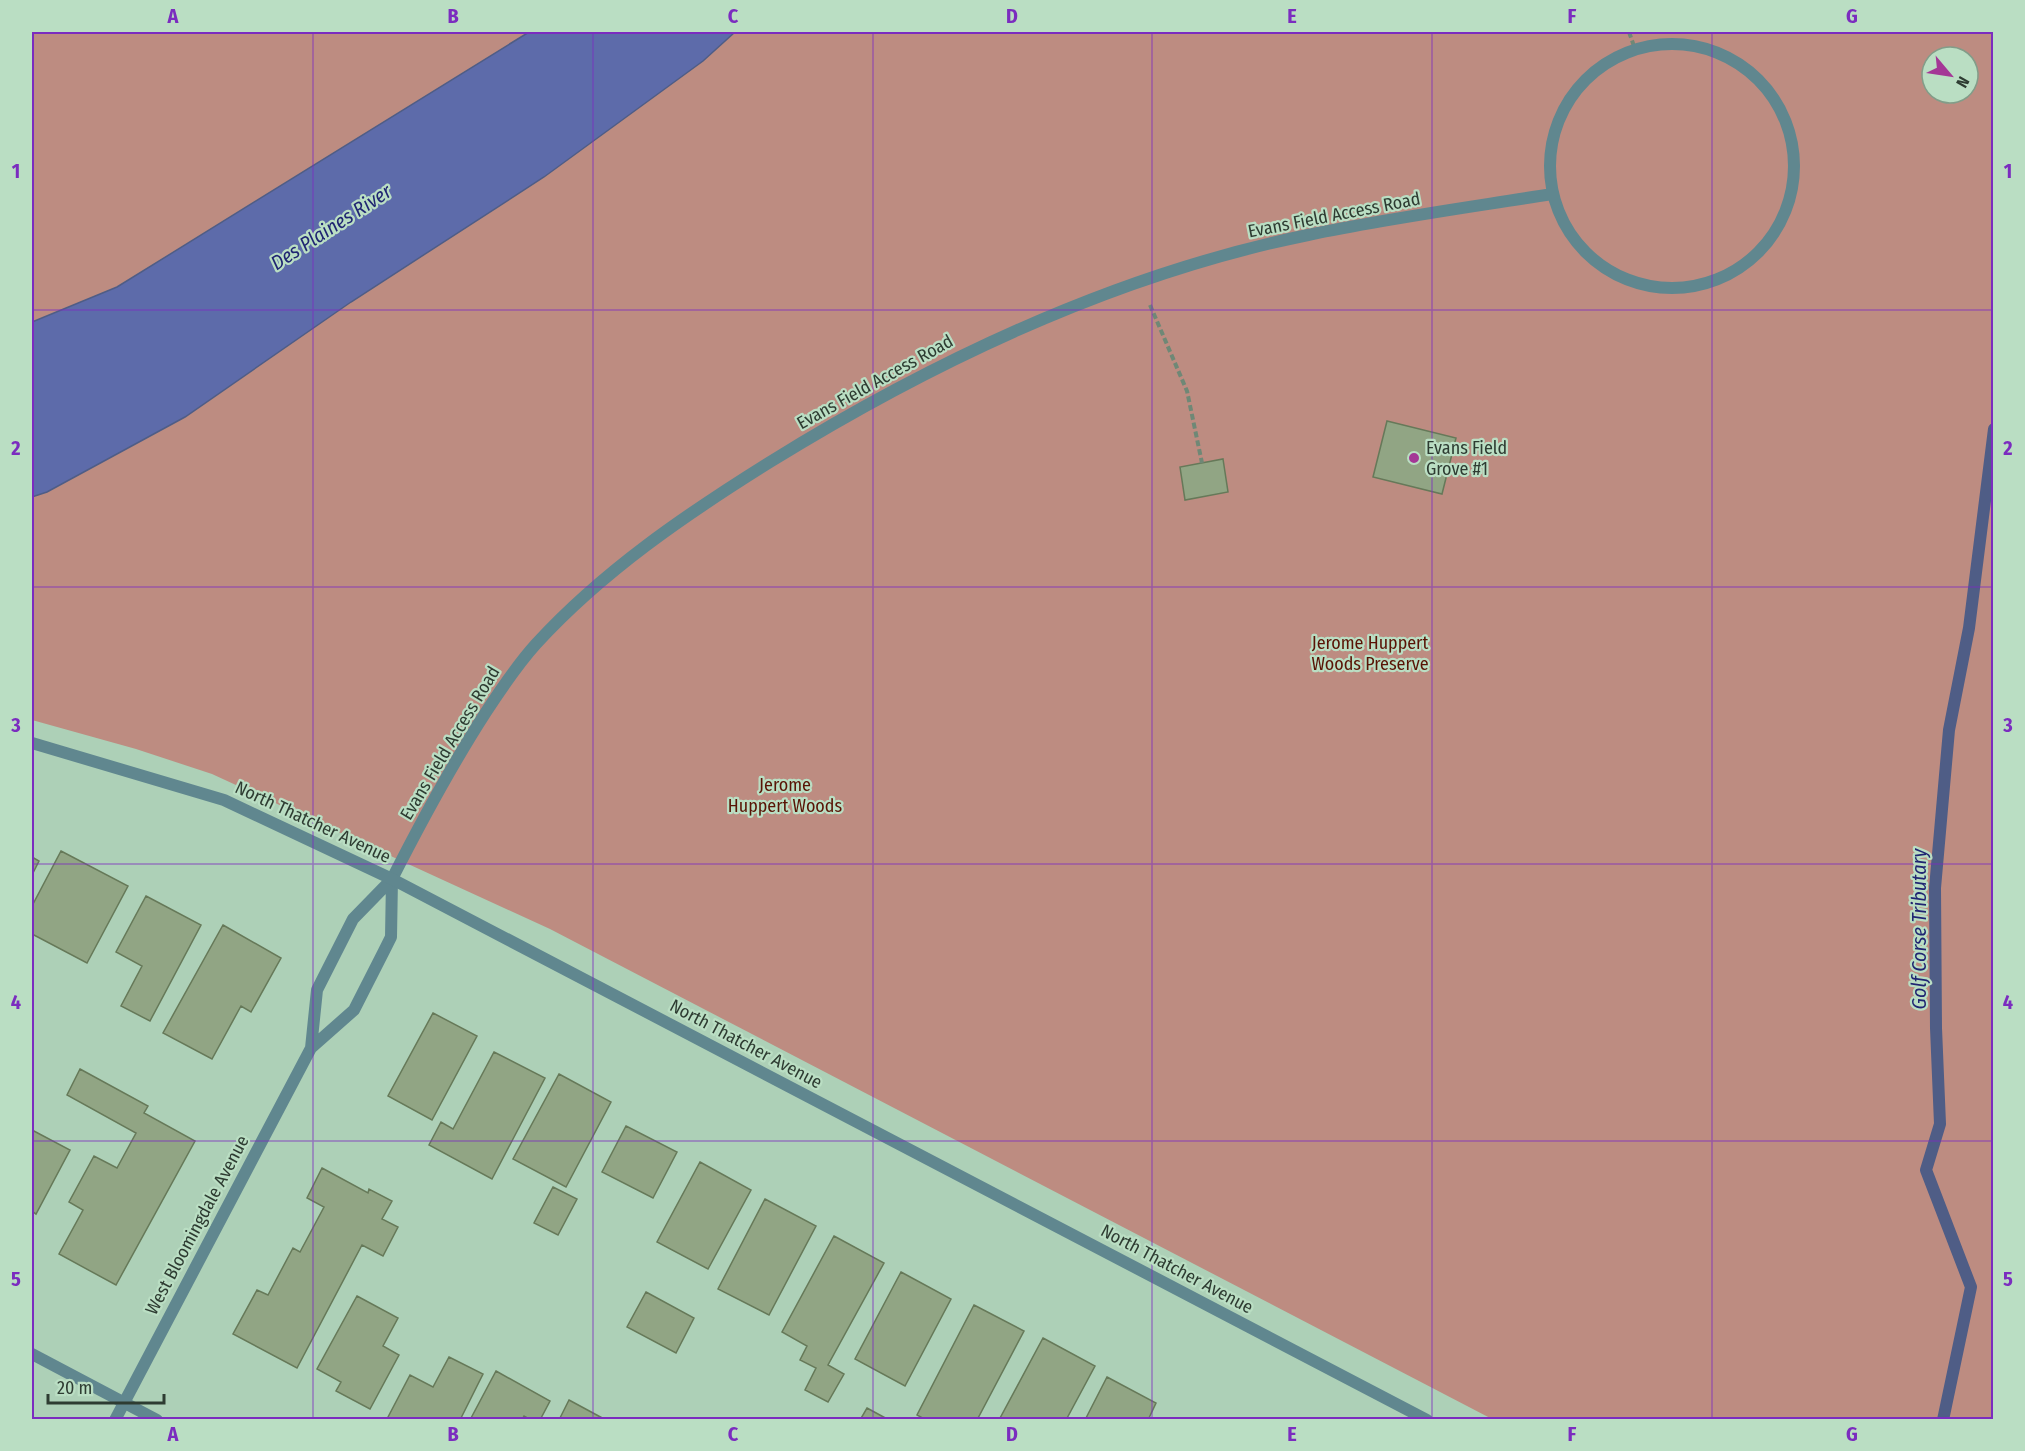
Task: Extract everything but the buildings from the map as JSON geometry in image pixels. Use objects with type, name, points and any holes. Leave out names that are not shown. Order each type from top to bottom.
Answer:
[{"type":"street","points":[[1662,44],[1687,44],[1727,56],[1760,80],[1784,114],[1795,153],[1792,194],[1776,232],[1749,263],[1712,282],[1672,290],[1631,283],[1595,263],[1568,232],[1552,194],[1550,155],[1559,117],[1580,85],[1610,60],[1635,49],[1662,44]]},
{"type":"street","name":"Evans Field Access Road","points":[[392,879],[447,776],[504,685],[534,646],[590,590],[639,550],[712,498],[793,448],[956,357],[1040,321],[1141,282],[1207,261],[1306,235],[1552,194]]},
{"type":"street","name":"North Thatcher Avenue","points":[[32,743],[224,800],[392,879],[1426,1419]]},
{"type":"street","name":"West Bloomingdale Avenue","points":[[311,1048],[317,990],[353,919],[392,879]]},
{"type":"street","name":"West Bloomingdale Avenue","points":[[115,1419],[311,1048],[354,1010],[391,937],[392,879]]},
{"type":"street","points":[[32,1354],[157,1419]]},
{"type":"path","points":[[1629,32],[1635,49]]},
{"type":"path","points":[[1141,282],[1187,391],[1202,463]]},
{"type":"green space","name":"Jerome Huppert Woods Preserve","points":[[32,32],[1993,32],[1993,1419],[1492,1419],[550,929],[212,774],[136,749],[32,720]]},
{"type":"water","name":"Des Plaines River","points":[[529,32],[735,32],[703,61],[544,177],[351,302],[185,417],[47,492],[32,497],[32,322],[117,287]]},
{"type":"waterway","name":"Golf Corse Tributary","points":[[1943,1420],[1971,1287],[1926,1170],[1940,1124],[1936,1028],[1935,888],[1949,730],[1969,628],[1994,429]]},
{"type":"place","name":"Evans Field Grove #1","points":[[1414,458]]},
{"type":"park label","name":"Jerome Huppert Woods","points":[[785,795]]}]
